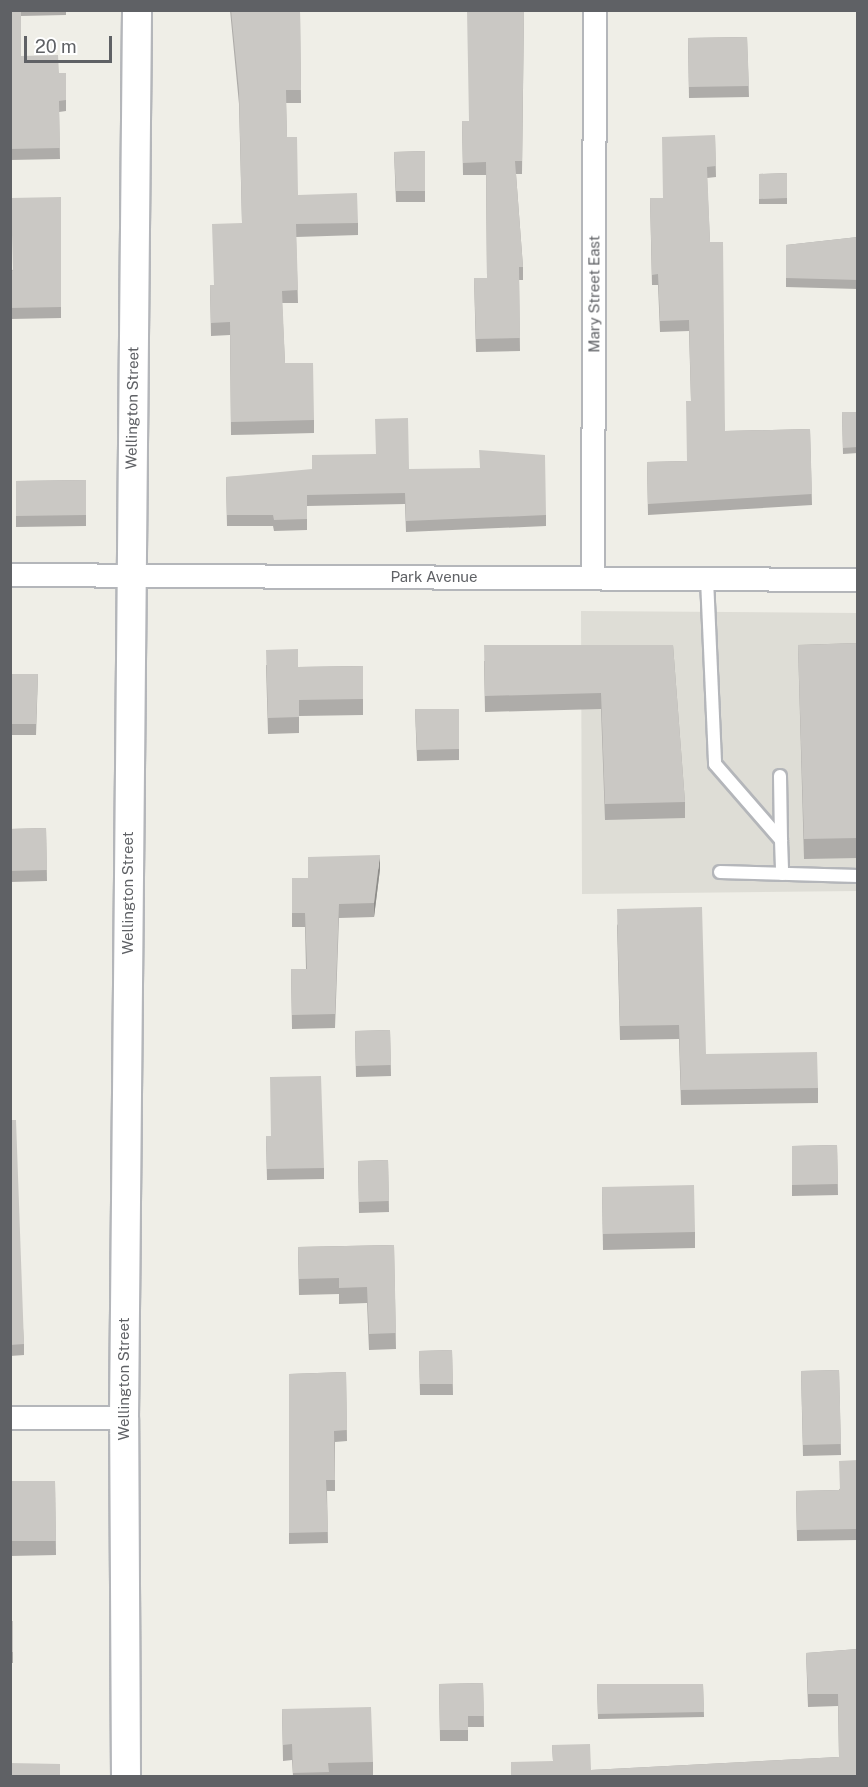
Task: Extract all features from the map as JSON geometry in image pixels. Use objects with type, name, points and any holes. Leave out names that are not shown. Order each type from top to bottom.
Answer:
[{"type":"street","name":"Wellington Street","points":[[126,1776],[124,1418],[137,10]]},
{"type":"street","name":"Mary Street East","points":[[593,578],[595,10]]},
{"type":"street","name":"Park Avenue","points":[[10,575],[858,580]]},
{"type":"street","points":[[10,1418],[124,1418]]},
{"type":"lane","points":[[707,579],[715,764],[781,840]]},
{"type":"lane","points":[[780,776],[782,874]]},
{"type":"lane","points":[[720,872],[858,876]]},
{"type":"shaded area","points":[[581,611],[857,613],[857,891],[582,894]]},
{"type":"building","points":[[10,10],[21,10],[21,56],[58,55],[59,73],[66,73],[66,100],[59,101],[60,148],[10,149]]},
{"type":"building","points":[[231,10],[300,10],[301,90],[286,90],[287,137],[297,137],[298,195],[357,193],[358,223],[296,224],[298,290],[282,291],[285,363],[313,363],[314,420],[231,422],[230,322],[211,323],[210,285],[214,285],[212,224],[242,223],[239,91]]},
{"type":"building","points":[[467,10],[524,10],[522,161],[515,161],[523,267],[519,267],[520,338],[476,339],[474,278],[487,278],[486,162],[463,163],[462,121],[469,121]]},
{"type":"building","points":[[747,37],[749,86],[689,87],[688,38]]},
{"type":"building","points":[[715,135],[716,166],[707,167],[710,242],[723,242],[725,431],[810,429],[812,494],[648,504],[647,462],[687,461],[686,401],[691,401],[689,320],[660,321],[658,274],[652,275],[650,198],[663,198],[662,137]]},
{"type":"building","points":[[425,151],[425,191],[396,191],[394,152]]},
{"type":"building","points":[[787,173],[787,198],[759,199],[759,174]]},
{"type":"building","points":[[61,197],[61,307],[10,308],[10,271],[13,271],[11,198]]},
{"type":"building","points":[[858,237],[858,280],[786,278],[786,245]]},
{"type":"building","points":[[842,412],[858,412],[858,447],[843,448]]},
{"type":"building","points":[[408,418],[409,469],[480,468],[479,450],[545,455],[546,515],[406,521],[405,493],[307,495],[307,519],[274,520],[273,515],[227,515],[226,477],[312,469],[312,455],[376,454],[375,419]]},
{"type":"building","points":[[86,480],[86,515],[16,516],[16,481]]},
{"type":"building","points":[[858,643],[858,838],[804,839],[798,645]]},
{"type":"building","points":[[484,645],[673,645],[685,802],[605,804],[601,693],[485,696]]},
{"type":"building","points":[[298,649],[298,667],[363,666],[363,699],[299,700],[299,717],[268,718],[266,650]]},
{"type":"building","points":[[10,674],[38,674],[36,724],[10,724]]},
{"type":"building","points":[[415,709],[459,709],[459,749],[417,750]]},
{"type":"building","points":[[46,828],[47,870],[10,871],[10,829]]},
{"type":"building","points":[[380,855],[374,903],[339,904],[335,1014],[292,1015],[291,969],[307,969],[305,913],[292,913],[292,878],[308,878],[308,857]]},
{"type":"building","points":[[702,907],[706,1054],[817,1052],[818,1088],[681,1090],[679,1025],[620,1026],[617,909]]},
{"type":"building","points":[[390,1030],[391,1065],[356,1066],[355,1031]]},
{"type":"building","points":[[321,1076],[324,1168],[267,1169],[266,1136],[271,1136],[270,1077]]},
{"type":"building","points":[[10,1120],[16,1120],[24,1344],[10,1345]]},
{"type":"building","points":[[837,1145],[838,1184],[792,1185],[792,1146]]},
{"type":"building","points":[[388,1160],[389,1201],[359,1202],[358,1161]]},
{"type":"building","points":[[694,1185],[695,1232],[603,1234],[602,1187]]},
{"type":"building","points":[[394,1245],[396,1333],[369,1334],[367,1287],[339,1288],[339,1278],[299,1279],[298,1247]]},
{"type":"building","points":[[452,1350],[453,1384],[420,1384],[419,1351]]},
{"type":"building","points":[[839,1370],[841,1444],[803,1445],[801,1371]]},
{"type":"building","points":[[346,1372],[347,1430],[334,1431],[335,1480],[326,1480],[328,1532],[289,1533],[289,1374]]},
{"type":"building","points":[[858,1460],[858,1529],[797,1530],[796,1491],[840,1490],[839,1461]]},
{"type":"building","points":[[10,1481],[55,1481],[56,1541],[10,1541]]},
{"type":"building","points":[[10,1621],[13,1621],[13,1652],[10,1652]]},
{"type":"building","points":[[858,1649],[858,1776],[511,1776],[511,1762],[553,1761],[552,1745],[590,1744],[591,1770],[839,1757],[838,1694],[808,1694],[806,1653]]},
{"type":"building","points":[[483,1683],[484,1716],[468,1716],[468,1730],[440,1730],[439,1684]]},
{"type":"building","points":[[597,1684],[703,1684],[704,1712],[598,1714]]},
{"type":"building","points":[[371,1707],[373,1762],[328,1763],[329,1772],[293,1773],[292,1744],[283,1745],[282,1709]]},
{"type":"building","points":[[10,1763],[60,1764],[60,1776],[10,1776]]}]
